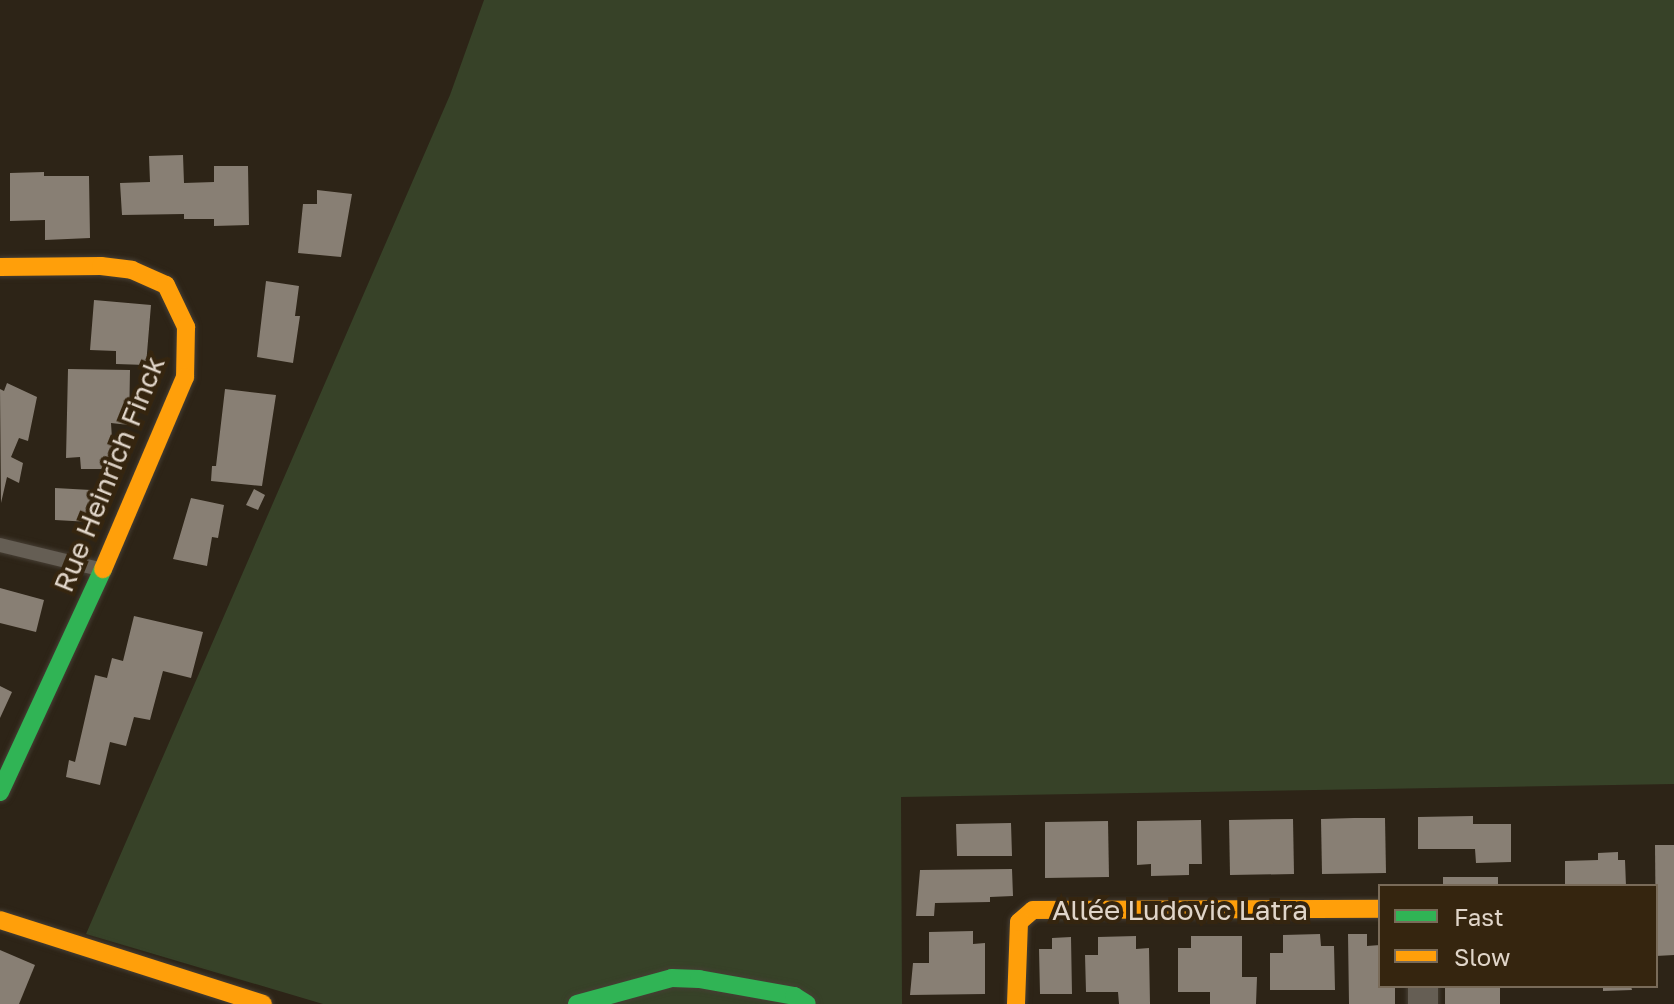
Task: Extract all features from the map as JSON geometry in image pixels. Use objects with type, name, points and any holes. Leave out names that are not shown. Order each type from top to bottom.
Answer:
[{"type":"street","name":"Rue Heinrich Finck","points":[[0,267],[101,266],[132,270],[166,285],[186,327],[188,349],[185,377],[103,570],[0,792]]},
{"type":"street","name":"Allée Ludovic Latra","points":[[1016,1004],[1019,922],[1033,910],[1378,909]]},
{"type":"street","points":[[0,920],[263,1004]]},
{"type":"street","points":[[577,1004],[672,978],[699,979],[778,993],[807,1004]]},
{"type":"lane","points":[[0,545],[103,570]]},
{"type":"lane","points":[[193,1004],[202,983]]},
{"type":"green space","points":[[484,0],[1674,0],[1674,784],[901,797],[902,1004],[323,1004],[86,934],[450,95]]},
{"type":"building","points":[[183,155],[184,183],[214,182],[214,166],[248,166],[249,225],[214,226],[214,219],[184,219],[184,214],[122,215],[120,183],[150,182],[149,156]]},
{"type":"building","points":[[44,172],[44,176],[89,176],[90,238],[45,240],[45,220],[10,221],[10,173]]},
{"type":"building","points":[[317,190],[352,194],[341,257],[298,253],[303,204],[317,204]]},
{"type":"building","points":[[266,281],[299,286],[295,316],[300,316],[293,363],[257,357]]},
{"type":"building","points":[[94,300],[151,305],[146,365],[116,364],[116,351],[90,350]]},
{"type":"building","points":[[68,369],[130,370],[129,425],[111,423],[114,469],[81,469],[80,457],[66,458]]},
{"type":"building","points":[[7,383],[37,397],[28,441],[19,438],[11,457],[23,463],[19,483],[7,477],[1,503],[0,389],[4,391]]},
{"type":"building","points":[[225,389],[276,395],[262,486],[211,481],[212,466],[216,466]]},
{"type":"building","points":[[55,488],[91,490],[90,522],[55,520]]},
{"type":"building","points":[[254,489],[265,495],[258,510],[246,505]]},
{"type":"building","points":[[191,498],[224,505],[218,538],[212,537],[207,566],[173,559]]},
{"type":"building","points":[[0,588],[44,600],[36,632],[0,623]]},
{"type":"building","points":[[134,616],[203,632],[191,678],[163,671],[150,720],[134,717],[126,746],[110,742],[100,785],[66,777],[69,760],[75,762],[95,675],[107,678],[112,658],[123,661]]},
{"type":"building","points":[[0,686],[12,692],[0,718]]},
{"type":"building","points":[[1473,816],[1473,824],[1511,824],[1511,862],[1476,863],[1475,849],[1418,849],[1418,817]]},
{"type":"building","points":[[1385,818],[1386,873],[1322,874],[1321,819]]},
{"type":"building","points":[[1293,819],[1294,874],[1230,875],[1229,820]]},
{"type":"building","points":[[1201,820],[1202,864],[1189,864],[1189,875],[1151,876],[1151,864],[1137,865],[1137,821]]},
{"type":"building","points":[[1108,821],[1109,877],[1045,878],[1045,822]]},
{"type":"building","points":[[1011,823],[1012,856],[957,856],[956,824]]},
{"type":"building","points":[[1655,845],[1674,845],[1674,955],[1658,956],[1658,884],[1655,884]]},
{"type":"building","points":[[1618,852],[1618,860],[1625,860],[1626,884],[1565,884],[1565,861],[1598,860],[1598,853]]},
{"type":"building","points":[[1012,869],[1013,896],[990,897],[990,902],[935,903],[934,916],[916,916],[920,870]]},
{"type":"building","points":[[1443,877],[1498,877],[1498,884],[1443,884]]},
{"type":"building","points":[[973,931],[973,944],[985,943],[985,994],[910,995],[913,963],[929,963],[929,932]]},
{"type":"building","points":[[1320,934],[1321,946],[1334,946],[1335,990],[1270,990],[1270,953],[1283,953],[1283,935]]},
{"type":"building","points":[[1348,934],[1367,934],[1367,946],[1378,945],[1378,988],[1395,988],[1395,1004],[1349,1004]]},
{"type":"building","points":[[1136,936],[1136,949],[1149,948],[1150,1004],[1119,1004],[1118,992],[1086,992],[1085,955],[1098,955],[1098,937]]},
{"type":"building","points":[[1191,936],[1242,936],[1242,977],[1257,977],[1256,1004],[1210,1004],[1210,992],[1178,992],[1178,948],[1191,948]]},
{"type":"building","points":[[1071,937],[1072,994],[1040,994],[1039,949],[1052,949],[1052,938]]},
{"type":"building","points":[[0,950],[35,965],[19,1004],[0,1004]]},
{"type":"building","points":[[1445,988],[1500,988],[1500,1004],[1445,1004]]},
{"type":"building","points":[[1603,988],[1632,990],[1603,991]]},
{"type":"traffic: fast","points":[[0,792],[103,569]]},
{"type":"traffic: fast","points":[[577,1004],[672,978],[699,979],[794,996],[807,1004]]},
{"type":"traffic: slow","points":[[0,267],[101,266],[132,270],[166,285],[186,327],[185,377],[103,569]]},
{"type":"traffic: slow","points":[[1016,1004],[1019,922],[1033,910],[1378,909]]},
{"type":"traffic: slow","points":[[0,920],[263,1004]]}]
